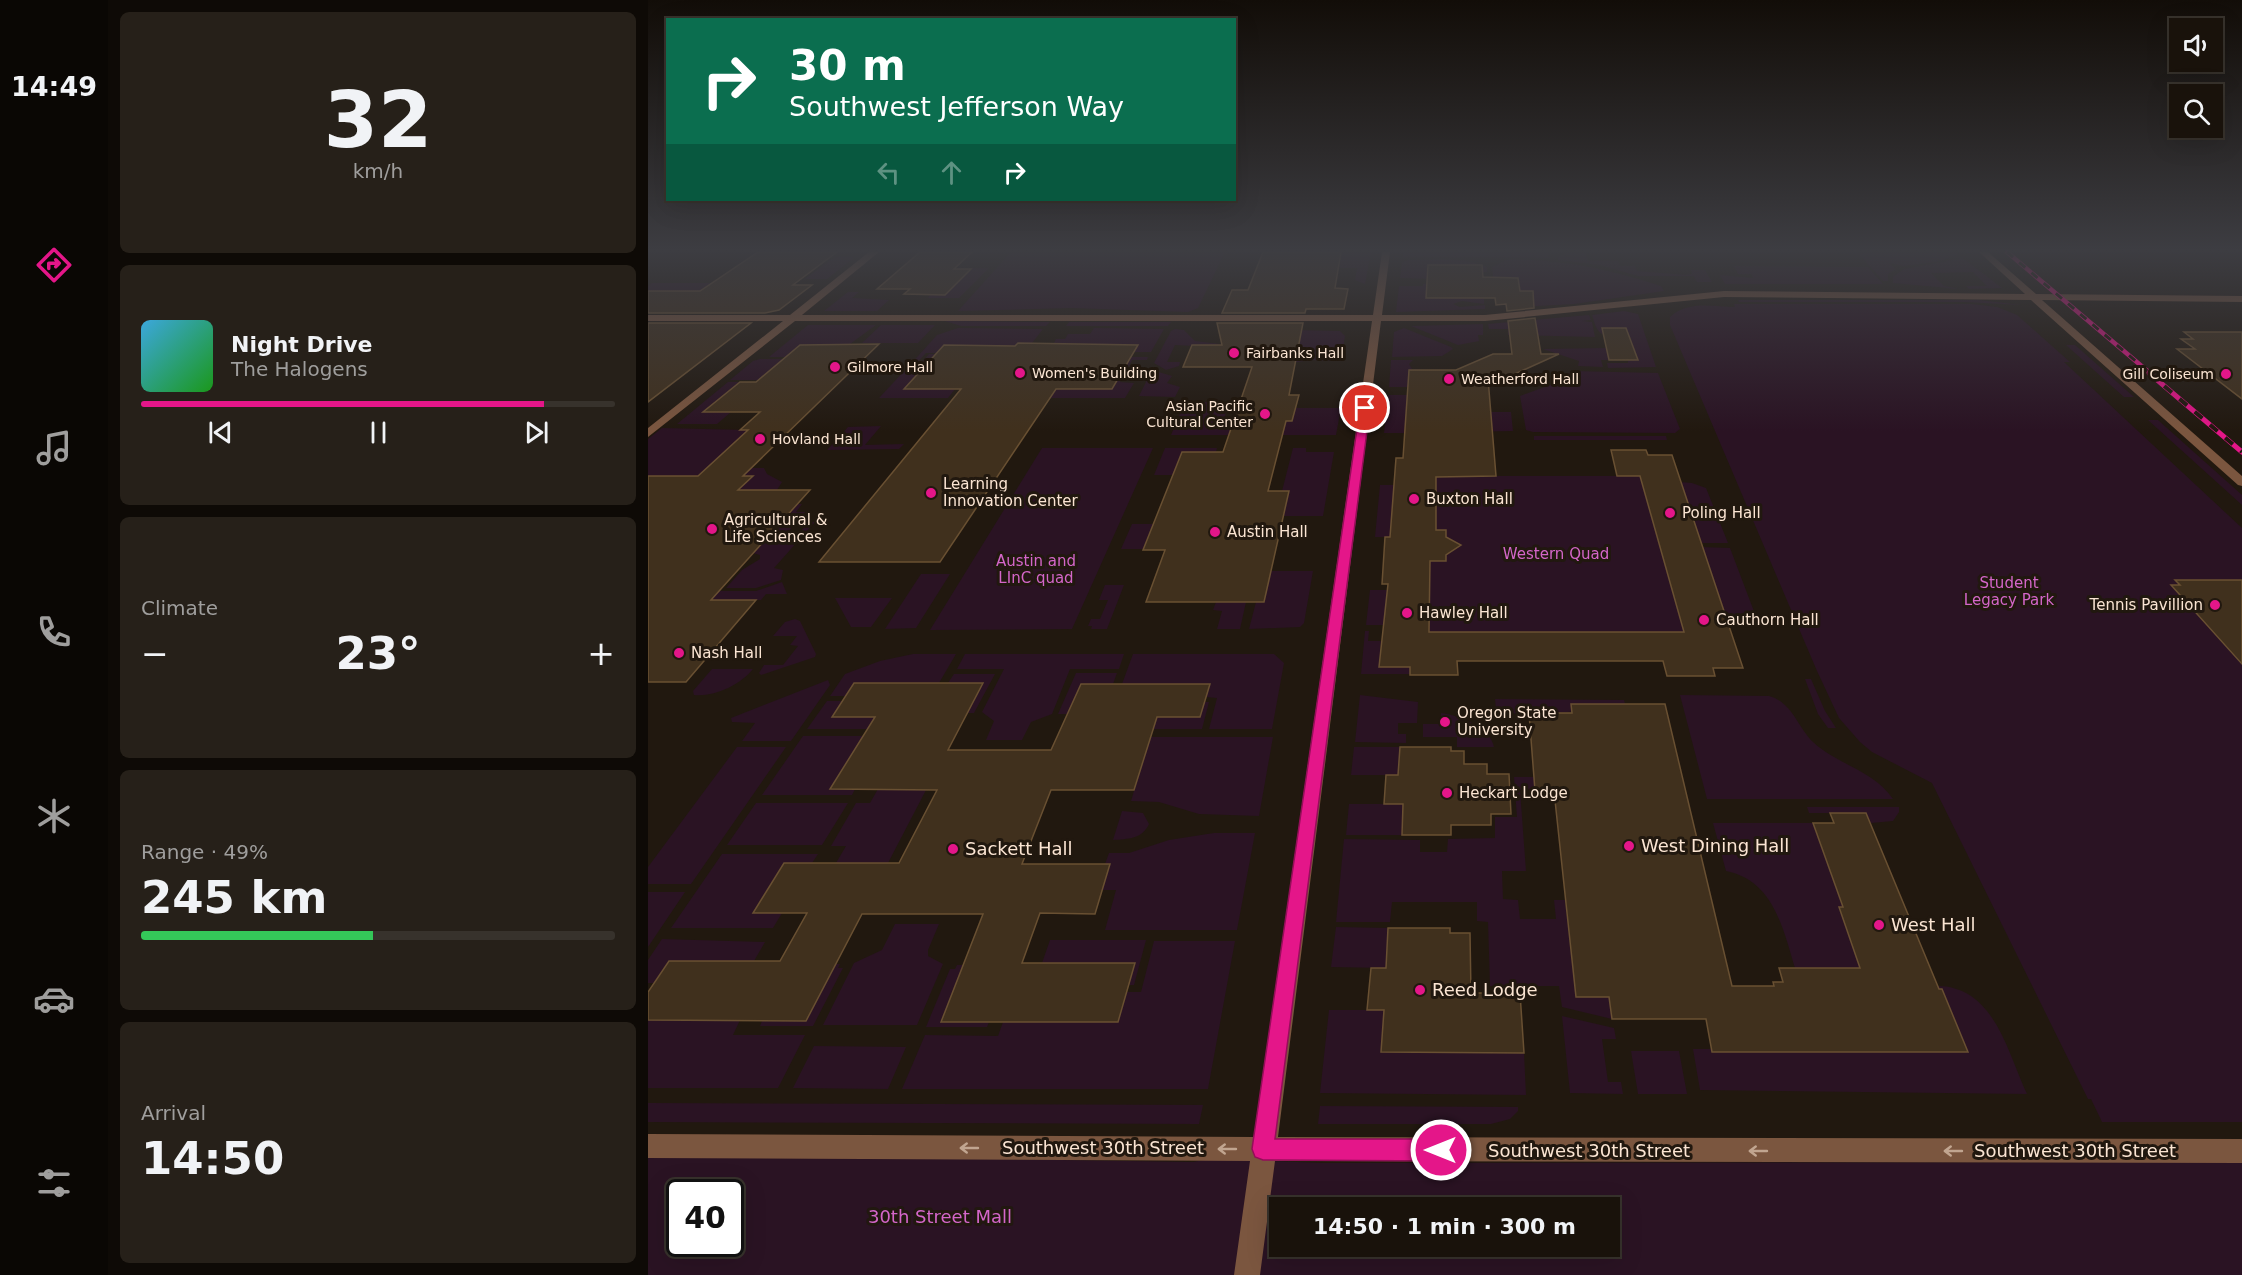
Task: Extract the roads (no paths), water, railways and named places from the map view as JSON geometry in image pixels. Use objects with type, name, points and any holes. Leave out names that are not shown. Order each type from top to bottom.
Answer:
[{"type":"street","points":[[648,434],[802,312]]},
{"type":"street","points":[[1247,1275],[1378,312]]},
{"type":"street","points":[[648,318],[1377,319],[1528,315],[1561,312]]},
{"type":"street","points":[[2049,312],[2242,482]]},
{"type":"street","name":"Southwest 30th Street","points":[[648,1146],[2242,1151]]},
{"type":"railway","points":[[2077,312],[2151,374]]},
{"type":"railway","points":[[2149,373],[2242,452]]},
{"type":"place","name":"Fairbanks Hall","points":[[1234,353]]},
{"type":"place","name":"Gilmore Hall","points":[[835,367]]},
{"type":"place","name":"Women's Building","points":[[1020,373]]},
{"type":"place","name":"Gill Coliseum","points":[[2226,374]]},
{"type":"place","name":"Weatherford Hall","points":[[1449,379]]},
{"type":"place","name":"Asian Pacific Cultural Center","points":[[1265,414]]},
{"type":"place","name":"Hovland Hall","points":[[760,439]]},
{"type":"place","name":"Learning Innovation Center","points":[[931,493]]},
{"type":"place","name":"Buxton Hall","points":[[1414,499]]},
{"type":"place","name":"Poling Hall","points":[[1670,513]]},
{"type":"place","name":"Agricultural & Life Sciences","points":[[712,529]]},
{"type":"place","name":"Austin Hall","points":[[1215,532]]},
{"type":"place","name":"Tennis Pavillion","points":[[2215,605]]},
{"type":"place","name":"Hawley Hall","points":[[1407,613]]},
{"type":"place","name":"Cauthorn Hall","points":[[1704,620]]},
{"type":"place","name":"Nash Hall","points":[[679,653]]},
{"type":"place","name":"Oregon State University","points":[[1445,722]]},
{"type":"place","name":"Heckart Lodge","points":[[1447,793]]},
{"type":"place","name":"West Dining Hall","points":[[1629,846]]},
{"type":"place","name":"Sackett Hall","points":[[953,849]]},
{"type":"place","name":"West Hall","points":[[1879,925]]},
{"type":"place","name":"Reed Lodge","points":[[1420,990]]},
{"type":"park label","name":"Western Quad","points":[[1556,554]]},
{"type":"park label","name":"Austin and LInC quad","points":[[1036,570]]},
{"type":"park label","name":"Student Legacy Park","points":[[2009,592]]},
{"type":"park label","name":"30th Street Mall","points":[[940,1217]]}]
